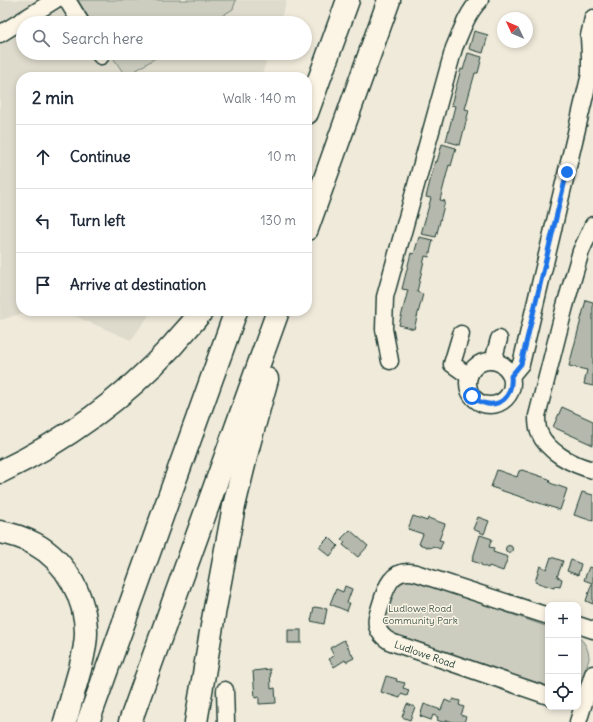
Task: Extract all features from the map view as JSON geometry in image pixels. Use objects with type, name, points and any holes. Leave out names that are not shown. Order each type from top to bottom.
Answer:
[{"type":"highway","points":[[312,99],[348,0]]},
{"type":"highway","points":[[312,215],[389,0]]},
{"type":"highway","points":[[373,46],[395,0]]},
{"type":"highway","points":[[312,85],[338,27]]},
{"type":"highway","points":[[312,221],[320,193]]},
{"type":"highway","points":[[0,472],[62,438],[106,407],[147,371],[198,316]]},
{"type":"highway","points":[[88,722],[234,316]]},
{"type":"highway","points":[[130,722],[276,316]]},
{"type":"highway","points":[[196,722],[234,506],[286,316]]},
{"type":"highway","points":[[0,532],[22,538],[36,544],[48,553],[69,577],[83,607],[86,634],[85,648],[65,722]]},
{"type":"street","points":[[29,16],[55,0]]},
{"type":"street","points":[[67,0],[77,16]]},
{"type":"street","points":[[390,361],[384,329],[385,298],[454,48],[462,27],[480,0]]},
{"type":"street","points":[[511,376],[521,364],[590,74],[589,36],[593,18]]},
{"type":"street","points":[[0,34],[16,24]]},
{"type":"street","points":[[593,225],[581,251],[565,306],[537,416],[538,430],[544,442],[554,452],[587,469],[593,470]]},
{"type":"street","points":[[461,334],[452,364],[469,376]]},
{"type":"street","points":[[493,361],[499,339]]},
{"type":"street","points":[[493,361],[503,365],[508,370],[511,376],[512,384],[506,398],[500,402],[485,404],[472,396],[469,390],[469,376],[477,365],[483,362],[493,361]]},
{"type":"street","name":"Ludlowe Road","points":[[545,615],[416,573],[407,572],[398,573],[392,578],[386,589],[376,620],[377,628],[387,640],[391,642],[545,695]]},
{"type":"street","points":[[581,626],[593,630]]},
{"type":"street","points":[[579,712],[593,674]]},
{"type":"street","points":[[225,690],[226,722]]},
{"type":"shaded area","points":[[0,0],[287,0],[281,16],[16,16],[16,60],[267,60],[263,72],[16,72],[16,315],[0,320]]},
{"type":"shaded area","points":[[75,316],[148,316],[131,340]]},
{"type":"green space","points":[[78,0],[236,0],[233,9],[222,16],[88,16]]},
{"type":"green space","points":[[115,60],[152,60],[134,72],[123,72]]},
{"type":"green space","name":"Ludlowe Road Community Park","points":[[411,579],[545,626],[545,685],[394,636],[386,626],[385,614],[395,586],[403,580]]},
{"type":"green space","points":[[581,639],[586,646],[589,659],[581,682]]},
{"type":"building","points":[[474,31],[488,35],[483,53],[469,49]]},
{"type":"building","points":[[468,53],[482,57],[478,73],[475,73],[465,109],[469,110],[460,145],[446,141],[455,106],[451,105],[461,69],[463,70]]},
{"type":"building","points":[[442,144],[456,148],[451,166],[449,165],[440,200],[445,201],[436,237],[421,234],[431,198],[426,197],[435,161],[437,162]]},
{"type":"building","points":[[419,237],[433,240],[429,257],[425,256],[417,292],[423,294],[414,329],[399,325],[408,290],[402,289],[411,253],[414,254]]},
{"type":"building","points":[[586,300],[593,302],[593,386],[584,384],[587,370],[569,366]]},
{"type":"building","points":[[562,407],[593,421],[593,445],[553,427]]},
{"type":"building","points":[[497,470],[517,477],[519,471],[522,470],[549,479],[550,483],[567,489],[560,510],[491,487]]},
{"type":"building","points":[[582,492],[593,495],[593,521],[574,515]]},
{"type":"building","points":[[413,516],[427,521],[428,518],[445,524],[439,540],[443,541],[440,549],[433,546],[430,548],[419,544],[423,534],[408,529]]},
{"type":"building","points":[[478,517],[489,521],[484,534],[473,529]]},
{"type":"building","points":[[350,530],[368,546],[358,557],[343,545],[345,542],[341,539]]},
{"type":"building","points":[[480,535],[492,539],[489,547],[494,548],[493,552],[508,557],[503,571],[489,566],[488,568],[472,561]]},
{"type":"building","points":[[329,537],[338,546],[330,556],[319,547]]},
{"type":"building","points":[[509,545],[512,546],[512,552],[509,553],[506,552],[505,549],[506,546]]},
{"type":"building","points":[[551,557],[563,561],[557,577],[562,579],[560,587],[555,586],[554,588],[535,582],[540,566],[547,569]]},
{"type":"building","points":[[571,560],[581,564],[578,575],[567,571]]},
{"type":"building","points":[[589,567],[593,568],[593,604],[586,601],[592,583],[584,580]]},
{"type":"building","points":[[345,586],[352,589],[347,603],[350,603],[347,611],[330,604],[336,589],[343,592]]},
{"type":"building","points":[[314,607],[327,609],[324,624],[311,621]]},
{"type":"building","points":[[288,630],[301,630],[301,643],[288,643]]},
{"type":"building","points":[[344,640],[354,658],[346,662],[345,660],[334,667],[329,659],[334,656],[330,648]]},
{"type":"building","points":[[270,669],[271,689],[275,688],[276,703],[259,704],[259,697],[255,698],[253,671]]},
{"type":"building","points":[[386,676],[397,679],[396,681],[405,683],[403,688],[409,690],[407,696],[401,694],[400,698],[381,692]]},
{"type":"building","points":[[453,699],[460,701],[459,705],[464,707],[461,715],[466,717],[464,722],[453,722],[447,720],[446,722],[442,722],[437,720],[438,717],[433,715],[431,720],[420,716],[424,704],[441,710],[445,700],[452,703]]},
{"type":"building","points":[[407,704],[415,707],[410,720],[402,717]]},
{"type":"route","points":[[472,396],[485,404],[492,404],[500,402],[506,398],[510,391],[512,384],[511,376],[521,364],[567,172]]}]
